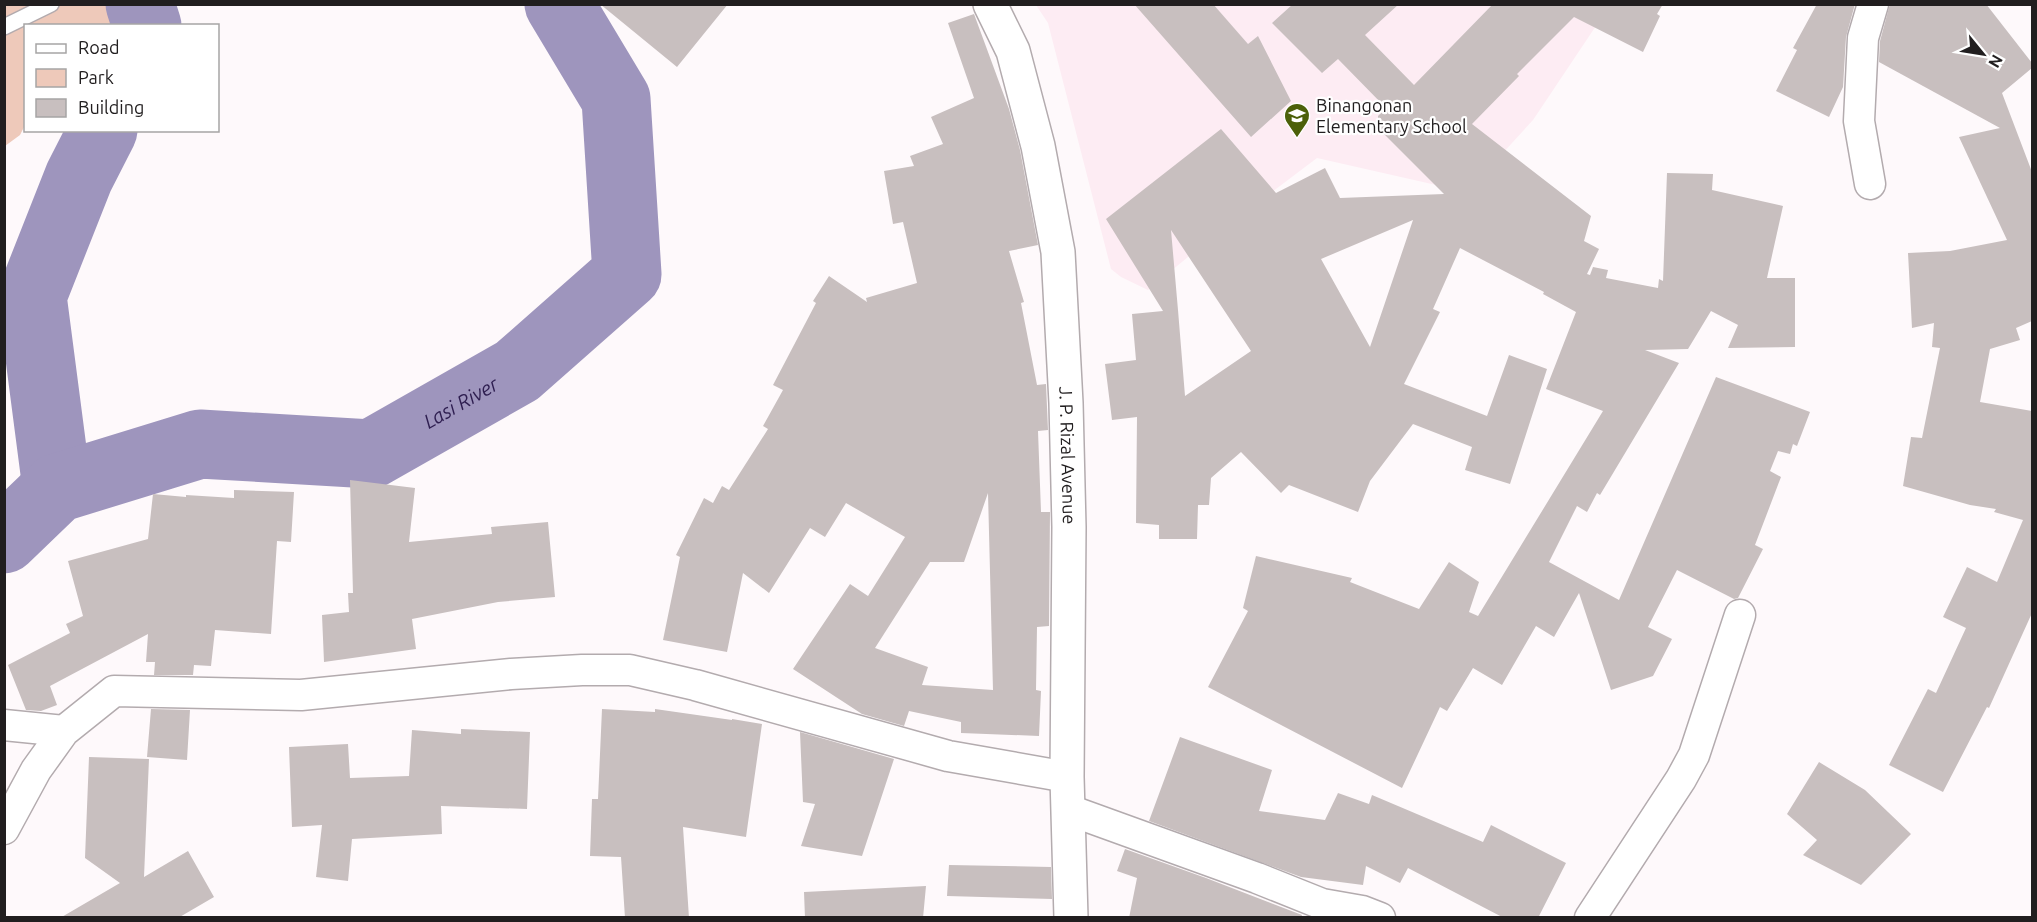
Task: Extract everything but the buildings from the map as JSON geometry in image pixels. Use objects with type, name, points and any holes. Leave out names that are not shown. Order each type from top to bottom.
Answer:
[{"type":"main road","name":"J. P. Rizal Avenue","points":[[990,4],[1012,51],[1038,147],[1058,252],[1066,403],[1069,527],[1067,777],[1071,918]]},
{"type":"street","points":[[1870,184],[1859,121],[1863,38],[1874,4]]},
{"type":"street","points":[[1590,918],[1681,779],[1694,755],[1740,615]]},
{"type":"street","points":[[4,829],[36,770],[64,731],[114,691],[301,695],[512,674],[630,670],[695,685],[948,756],[1067,777]]},
{"type":"street","points":[[4,725],[64,731]]},
{"type":"street","points":[[1069,810],[1322,904],[1362,911],[1380,918]]},
{"type":"lane","points":[[4,27],[51,4]]},
{"type":"shaded area","name":"Binangonan Elementary School","points":[[1036,5],[1610,5],[1533,120],[1467,192],[1317,158],[1211,238],[1148,290],[1121,277],[1111,269],[1048,23]]},
{"type":"green space","points":[[5,5],[112,5],[129,24],[24,24],[24,127],[20,135],[5,146]]},
{"type":"waterway","points":[[140,4],[146,24]]},
{"type":"waterway","name":"Lasi River","points":[[4,539],[57,488],[200,444],[371,454],[517,371],[627,274],[616,99],[559,4]]},
{"type":"waterway","points":[[57,488],[32,296],[79,177],[102,132]]},
{"type":"place","name":"Binangonan Elementary School","points":[[1297,139]]}]
